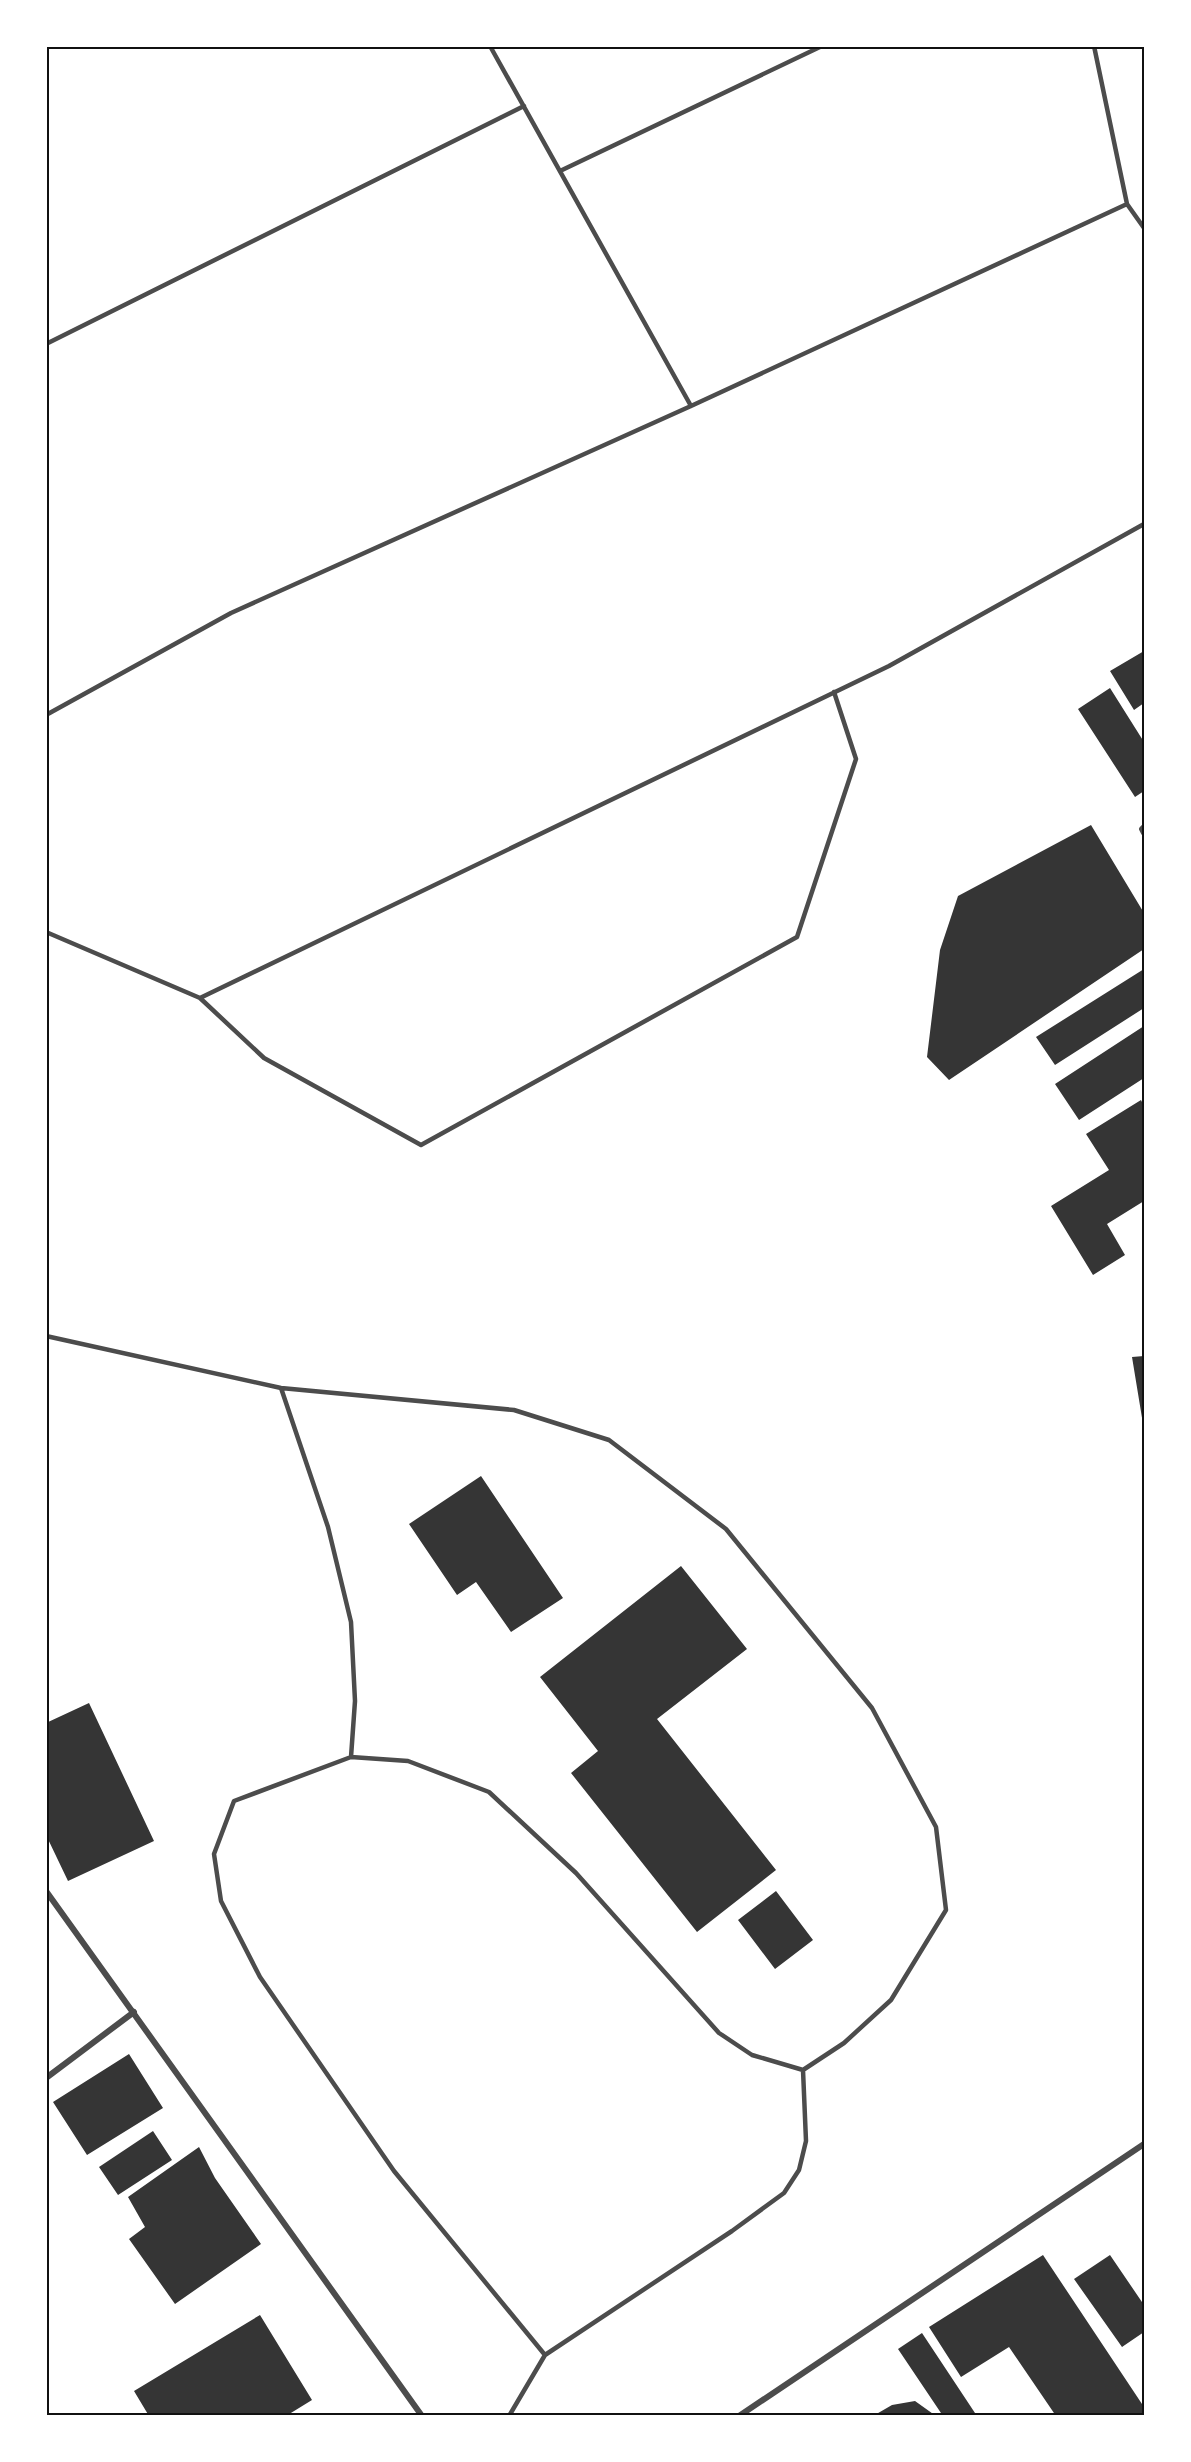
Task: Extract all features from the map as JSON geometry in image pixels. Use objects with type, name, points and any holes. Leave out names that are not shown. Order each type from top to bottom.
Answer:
[{"type":"street","points":[[46,1891],[422,2415]]},
{"type":"street","points":[[46,2078],[134,2012]]},
{"type":"street","points":[[739,2415],[1144,2144]]},
{"type":"lane","points":[[490,46],[691,406]]},
{"type":"lane","points":[[560,171],[822,46]]},
{"type":"lane","points":[[1094,46],[1127,204],[1144,228]]},
{"type":"lane","points":[[46,344],[524,106]]},
{"type":"lane","points":[[46,715],[231,613],[691,406],[1127,204]]},
{"type":"lane","points":[[200,998],[889,666],[1144,524]]},
{"type":"lane","points":[[46,932],[200,998],[264,1058],[421,1145],[797,937],[856,759],[834,692]]},
{"type":"lane","points":[[46,1336],[281,1388],[514,1410],[609,1440],[726,1529],[872,1708],[936,1827],[946,1910],[891,2000],[844,2043],[803,2070],[752,2055],[719,2033],[576,1873],[489,1792],[408,1761],[351,1757],[234,1801],[214,1854],[221,1901],[260,1977],[394,2171],[545,2355]]},
{"type":"lane","points":[[281,1388],[328,1527],[351,1623],[355,1701],[351,1757]]},
{"type":"lane","points":[[509,2415],[545,2355],[732,2231],[784,2193],[799,2170],[806,2141],[803,2070]]},
{"type":"building","points":[[1144,651],[1144,703],[1134,710],[1110,671]]},
{"type":"building","points":[[1110,688],[1144,742],[1144,791],[1135,797],[1078,709]]},
{"type":"building","points":[[1091,825],[1144,913],[1144,949],[949,1080],[927,1057],[940,950],[958,896]]},
{"type":"building","points":[[1144,969],[1144,1008],[1055,1065],[1036,1037]]},
{"type":"building","points":[[1144,1026],[1144,1078],[1079,1120],[1055,1084]]},
{"type":"building","points":[[1141,1100],[1144,1106],[1144,1201],[1107,1224],[1125,1255],[1093,1275],[1051,1206],[1109,1170],[1086,1134]]},
{"type":"building","points":[[1144,1356],[1144,1424],[1143,1424],[1132,1357]]},
{"type":"building","points":[[481,1476],[563,1598],[511,1632],[476,1582],[457,1595],[409,1524]]},
{"type":"building","points":[[681,1566],[747,1649],[657,1719],[776,1870],[697,1932],[571,1773],[598,1751],[540,1677]]},
{"type":"building","points":[[89,1703],[154,1841],[68,1881],[46,1835],[46,1723]]},
{"type":"building","points":[[776,1891],[813,1940],[775,1969],[738,1920]]},
{"type":"building","points":[[129,2054],[163,2108],[87,2155],[53,2102]]},
{"type":"building","points":[[153,2131],[172,2160],[118,2195],[99,2167]]},
{"type":"building","points":[[199,2147],[215,2178],[261,2244],[175,2304],[129,2239],[145,2227],[128,2197]]},
{"type":"building","points":[[1043,2255],[1144,2407],[1144,2416],[1056,2416],[1009,2347],[961,2377],[929,2327]]},
{"type":"building","points":[[1110,2255],[1144,2305],[1144,2332],[1122,2347],[1074,2279]]},
{"type":"building","points":[[260,2315],[312,2400],[286,2416],[149,2416],[134,2391]]},
{"type":"building","points":[[922,2333],[977,2416],[943,2416],[898,2349]]},
{"type":"building","points":[[915,2401],[936,2416],[873,2416],[892,2405]]}]
